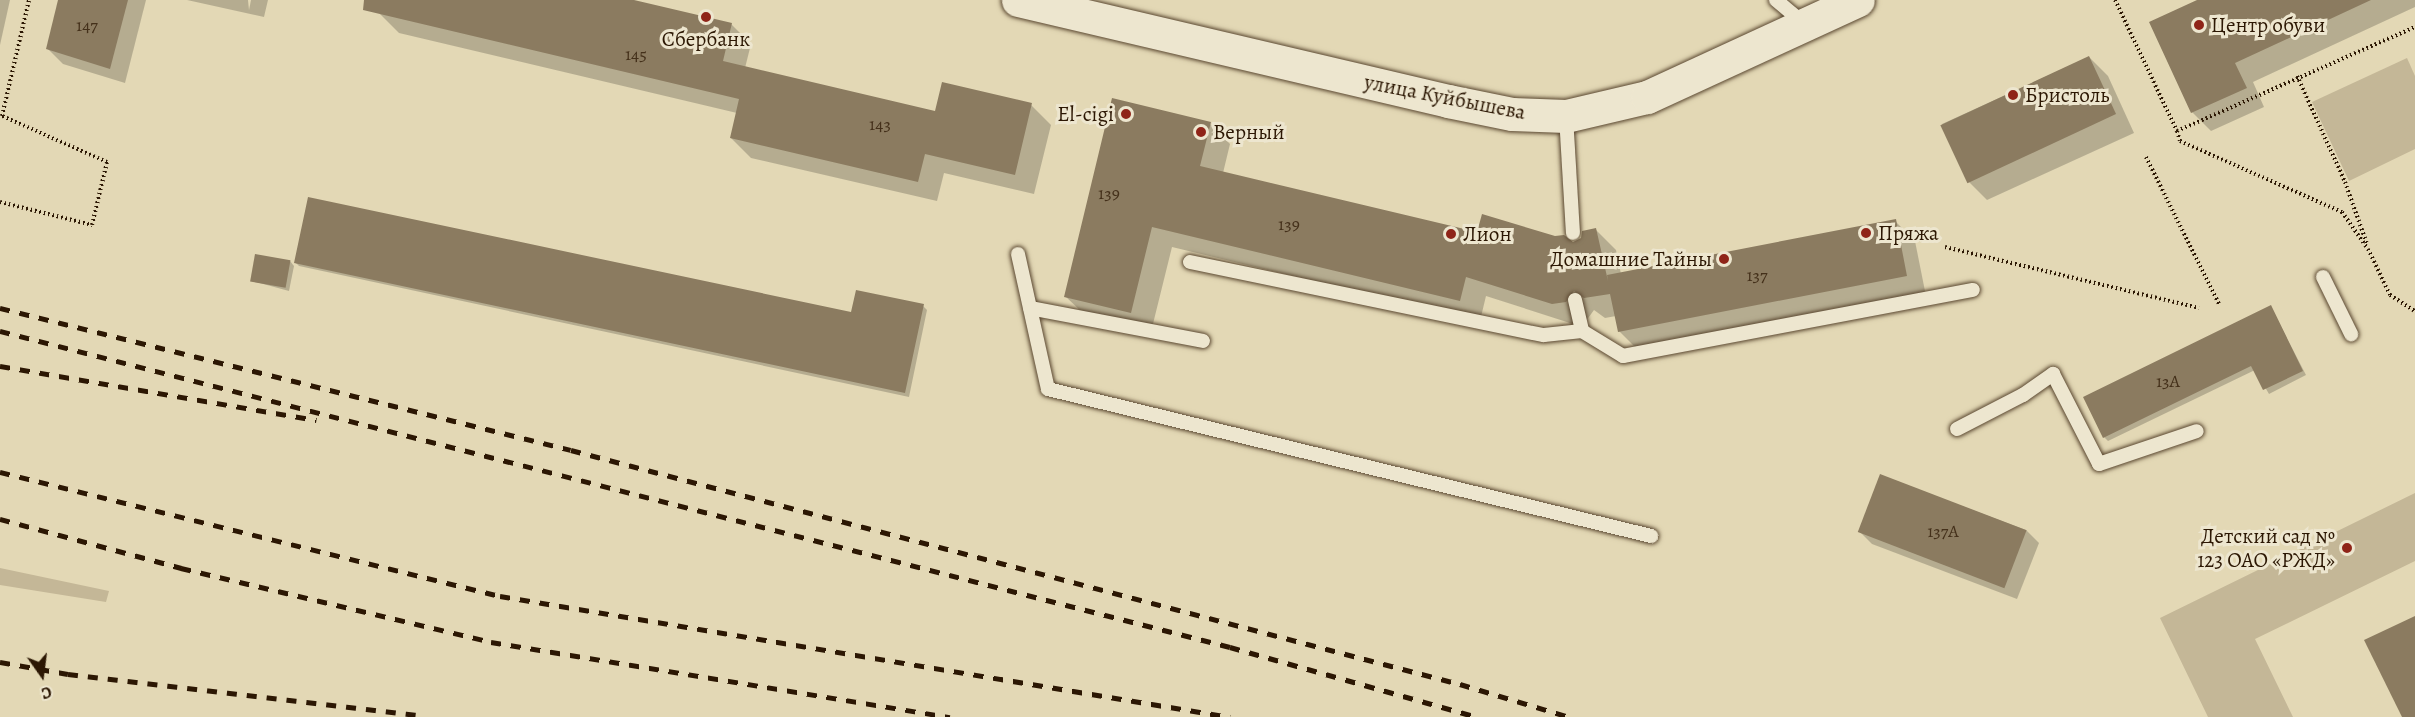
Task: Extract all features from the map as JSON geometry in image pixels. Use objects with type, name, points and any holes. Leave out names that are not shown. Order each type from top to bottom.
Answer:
[{"type":"street","name":"улица Куйбышева","points":[[1018,0],[1458,103],[1512,114],[1566,116],[1647,97],[1858,0]]},
{"type":"lane","points":[[1776,0],[1805,25]]},
{"type":"lane","points":[[1566,116],[1573,233]]},
{"type":"lane","points":[[1018,254],[1048,389],[1651,536]]},
{"type":"lane","points":[[1190,262],[1545,335],[1582,331],[1623,356],[1973,290]]},
{"type":"lane","points":[[2323,277],[2351,334]]},
{"type":"lane","points":[[1575,300],[1582,331]]},
{"type":"lane","points":[[1030,308],[1203,340]]},
{"type":"lane","points":[[1957,429],[2023,395],[2053,374],[2099,464],[2197,431]]},
{"type":"path","points":[[0,202],[92,225],[107,162],[2,116],[29,0]]},
{"type":"path","points":[[2115,0],[2180,141],[2342,212],[2368,249]]},
{"type":"path","points":[[2177,131],[2297,76],[2415,27]]},
{"type":"path","points":[[2297,76],[2345,182],[2368,249],[2390,295],[2415,311]]},
{"type":"path","points":[[2146,157],[2219,304]]},
{"type":"path","points":[[1945,247],[2199,308]]},
{"type":"shaded area","points":[[2407,58],[2415,76],[2415,149],[2349,181],[2312,102]]},
{"type":"shaded area","points":[[2415,493],[2415,561],[2255,639],[2293,717],[2208,717],[2160,618]]},
{"type":"shaded area","points":[[0,568],[109,591],[106,602],[0,585]]},
{"type":"building","points":[[58,0],[128,0],[110,69],[46,49]]},
{"type":"building","points":[[364,0],[634,0],[732,23],[723,61],[935,111],[942,82],[1032,103],[1015,175],[925,154],[918,182],[730,138],[739,99],[363,10]]},
{"type":"building","points":[[2197,0],[2371,0],[2235,63],[2247,88],[2191,113],[2149,22]]},
{"type":"building","points":[[2089,56],[2116,114],[1967,183],[1940,125]]},
{"type":"building","points":[[1112,98],[1211,122],[1200,166],[1477,232],[1482,214],[1555,236],[1564,235],[1573,242],[1581,238],[1582,231],[1596,228],[1608,281],[1607,275],[1896,219],[1907,276],[1618,332],[1610,294],[1584,298],[1574,291],[1566,302],[1552,304],[1466,277],[1460,301],[1152,227],[1131,313],[1064,297]]},
{"type":"building","points":[[308,197],[851,312],[856,290],[924,304],[905,393],[294,263]]},
{"type":"building","points":[[255,254],[290,260],[286,288],[250,282]]},
{"type":"building","points":[[2271,305],[2303,371],[2263,390],[2251,366],[2103,438],[2083,397]]},
{"type":"building","points":[[1880,474],[2027,530],[2004,588],[1858,532]]},
{"type":"building","points":[[2415,616],[2415,717],[2402,717],[2364,640]]},
{"type":"railway","points":[[0,308],[571,450],[1460,684],[1569,717]]},
{"type":"railway","points":[[0,331],[1230,647],[1478,717]]},
{"type":"railway","points":[[0,366],[316,420]]},
{"type":"railway","points":[[0,472],[500,596],[1230,717]]},
{"type":"railway","points":[[0,519],[181,568],[491,642],[950,717]]},
{"type":"railway","points":[[0,662],[68,674],[424,716]]},
{"type":"place","name":"Сбербанк","points":[[706,17]]},
{"type":"place","name":"Центр обуви","points":[[2199,25]]},
{"type":"place","name":"Бристоль","points":[[2013,95]]},
{"type":"place","name":"El-cigi","points":[[1126,114]]},
{"type":"place","name":"Верный","points":[[1201,132]]},
{"type":"place","name":"Пряжа","points":[[1866,233]]},
{"type":"place","name":"Лион","points":[[1451,234]]},
{"type":"place","name":"Домашние Тайны","points":[[1724,259]]},
{"type":"place","name":"Детский сад № 123 ОАО «РЖД»","points":[[2347,548]]}]
